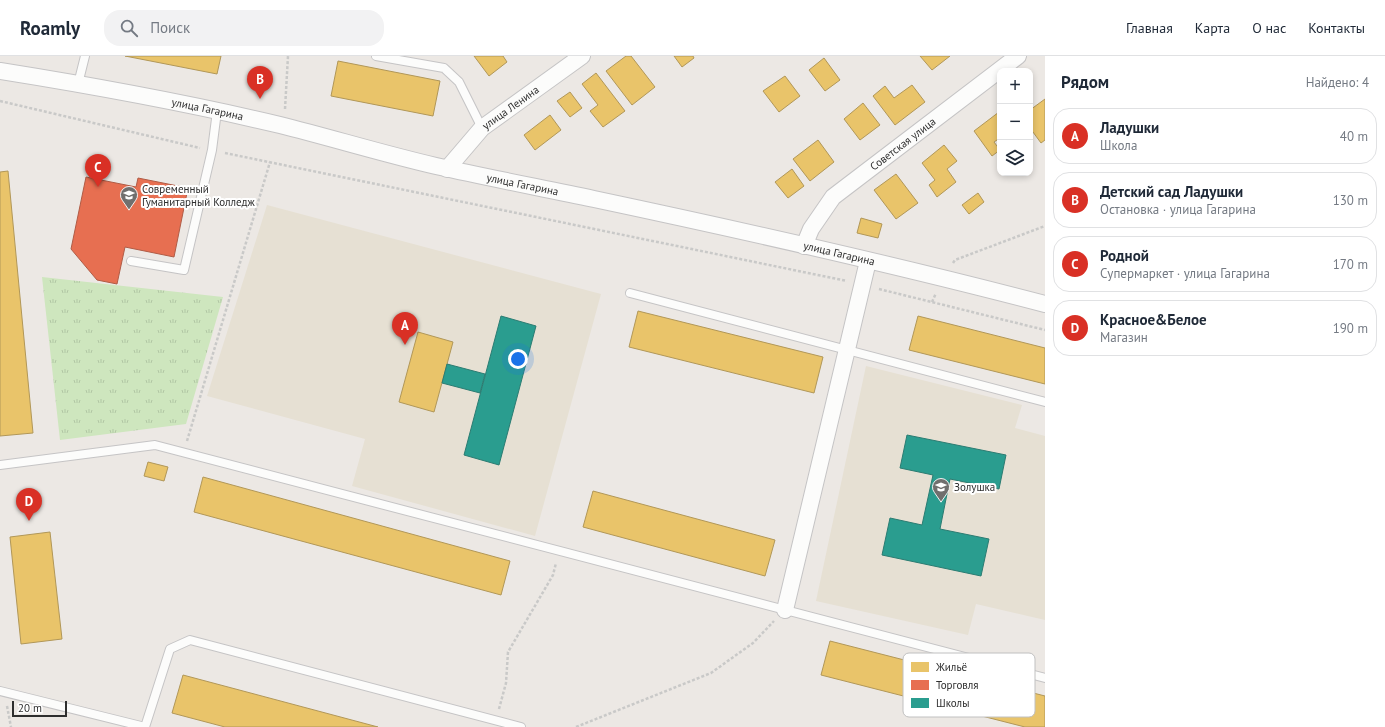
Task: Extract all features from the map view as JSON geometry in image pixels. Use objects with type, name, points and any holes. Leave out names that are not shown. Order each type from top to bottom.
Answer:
[{"type":"street","name":"улица Ленина","points":[[447,169],[482,128],[582,56]]},
{"type":"street","name":"Советская улица","points":[[804,246],[811,229],[833,197],[1018,56]]},
{"type":"street","name":"улица Гагарина","points":[[0,71],[78,84],[217,111],[447,169],[593,199],[942,277],[1045,304]]},
{"type":"street","points":[[785,610],[868,261]]},
{"type":"lane","points":[[78,84],[85,56]]},
{"type":"lane","points":[[376,56],[444,68],[459,82],[482,128]]},
{"type":"lane","points":[[131,261],[184,270],[212,150],[217,111]]},
{"type":"lane","points":[[630,293],[1045,402]]},
{"type":"lane","points":[[0,465],[155,445],[949,653]]},
{"type":"lane","points":[[3,691],[145,727],[170,649],[190,640],[521,727]]},
{"type":"lane","points":[[1035,675],[1045,678]]},
{"type":"path","points":[[285,110],[288,56]]},
{"type":"path","points":[[0,101],[212,150],[862,284],[1045,330]]},
{"type":"path","points":[[184,453],[270,162]]},
{"type":"path","points":[[932,302],[942,277],[955,260],[1045,226]]},
{"type":"path","points":[[496,720],[506,683],[508,652],[553,574],[558,551]]},
{"type":"path","points":[[576,727],[711,673],[753,643],[785,610]]},
{"type":"path","points":[[3,691],[11,727]]},
{"type":"shaded area","points":[[267,205],[601,294],[535,536],[352,486],[365,439],[207,396]]},
{"type":"shaded area","name":"Золушка","points":[[866,366],[1022,405],[1015,428],[1045,436],[1045,620],[976,604],[968,635],[816,601]]},
{"type":"green space","points":[[42,277],[223,297],[186,424],[60,440]]},
{"type":"building: Жильё","points":[[125,56],[221,56],[217,74]]},
{"type":"building: Жильё","points":[[474,56],[503,56],[507,62],[489,76]]},
{"type":"building: Жильё","points":[[626,56],[631,56],[655,87],[632,105],[606,71]]},
{"type":"building: Жильё","points":[[674,56],[693,56],[694,58],[682,67]]},
{"type":"building: Жильё","points":[[920,56],[950,56],[932,70]]},
{"type":"building: Жильё","points":[[824,58],[840,80],[825,91],[809,70]]},
{"type":"building: Жильё","points":[[338,61],[440,81],[433,116],[331,96]]},
{"type":"building: Жильё","points":[[596,73],[625,111],[603,127],[590,111],[598,105],[582,84]]},
{"type":"building: Жильё","points":[[785,76],[800,96],[779,112],[763,91]]},
{"type":"building: Жильё","points":[[912,85],[925,102],[895,125],[873,96],[885,86],[894,98]]},
{"type":"building: Жильё","points":[[570,92],[582,108],[570,117],[557,101]]},
{"type":"building: Жильё","points":[[1045,99],[1045,140],[1041,143],[1033,132],[1033,108]]},
{"type":"building: Жильё","points":[[863,103],[880,125],[860,140],[844,119]]},
{"type":"building: Жильё","points":[[997,114],[997,140],[994,142],[997,146],[997,152],[992,156],[974,131]]},
{"type":"building: Жильё","points":[[550,115],[561,130],[535,150],[524,135]]},
{"type":"building: Жильё","points":[[818,140],[834,162],[810,181],[793,159]]},
{"type":"building: Жильё","points":[[944,145],[957,161],[947,169],[956,182],[937,197],[929,185],[935,180],[922,163]]},
{"type":"building: Жильё","points":[[792,169],[804,186],[788,198],[775,182]]},
{"type":"building: Жильё","points":[[8,171],[33,433],[0,436],[0,172]]},
{"type":"building: Жильё","points":[[896,174],[918,203],[896,219],[874,190]]},
{"type":"building: Жильё","points":[[978,193],[984,202],[969,214],[962,205]]},
{"type":"building: Жильё","points":[[861,218],[882,224],[878,238],[857,233]]},
{"type":"building: Жильё","points":[[638,311],[823,357],[814,393],[629,347]]},
{"type":"building: Жильё","points":[[918,316],[1045,348],[1045,384],[909,350]]},
{"type":"building: Жильё","points":[[418,332],[453,342],[434,412],[399,402]]},
{"type":"building: Жильё","points":[[148,462],[168,467],[164,481],[144,476]]},
{"type":"building: Жильё","points":[[203,477],[510,561],[501,595],[194,512]]},
{"type":"building: Жильё","points":[[593,491],[775,540],[765,576],[583,527]]},
{"type":"building: Жильё","points":[[50,532],[62,639],[21,644],[10,537]]},
{"type":"building: Жильё","points":[[830,641],[903,660],[903,696],[821,675]]},
{"type":"building: Жильё","points":[[183,675],[378,727],[225,727],[172,713]]},
{"type":"building: Жильё","points":[[1035,693],[1045,696],[1045,727],[1025,727],[986,717],[1035,717]]},
{"type":"building: Торговля","points":[[86,177],[136,187],[138,178],[188,188],[174,257],[125,247],[117,284],[97,280],[71,249]]},
{"type":"building: Школы","points":[[501,316],[536,326],[499,465],[464,455]]},
{"type":"building: Школы","points":[[447,364],[485,374],[480,393],[442,383]]},
{"type":"building: Школы","points":[[907,435],[1006,455],[999,489],[950,479],[940,529],[989,539],[981,576],[882,555],[890,518],[922,525],[933,475],[900,468]]},
{"type":"place","name":"Детский сад Ладушки","points":[[260,99]]},
{"type":"place","name":"Родной","points":[[98,187]]},
{"type":"place","name":"Современный Гуманитарный Колледж","points":[[129,210]]},
{"type":"place","name":"Ладушки","points":[[405,345]]},
{"type":"place","name":"Золушка","points":[[941,502]]},
{"type":"place","name":"Красное&Белое","points":[[29,521]]}]
